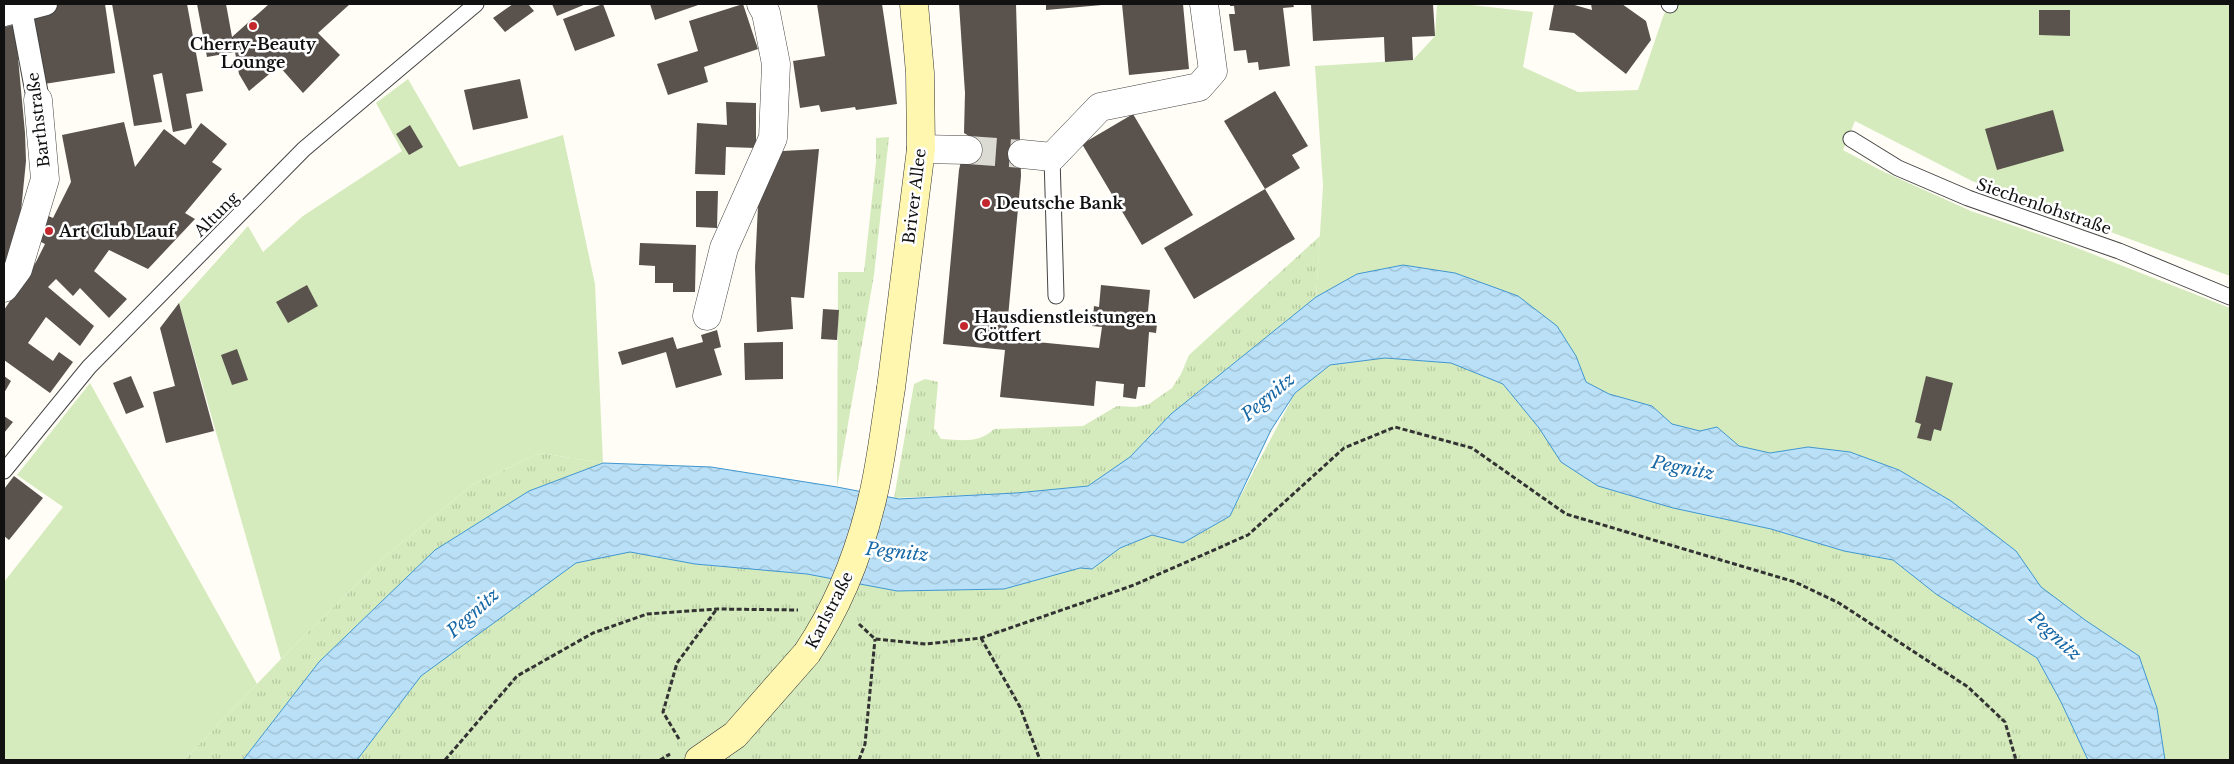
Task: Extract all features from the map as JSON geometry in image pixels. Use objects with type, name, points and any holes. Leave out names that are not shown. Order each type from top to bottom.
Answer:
[{"type":"main road","name":"Briver Allee","points":[[891,388],[921,149],[920,73],[914,4]]},
{"type":"main road","name":"Karlstraße","points":[[691,753],[735,735],[806,653],[819,635],[841,592],[859,547],[872,500],[891,388]]},
{"type":"street","points":[[15,10],[46,4]]},
{"type":"street","points":[[707,316],[724,248],[774,138],[776,64],[766,13],[761,4]]},
{"type":"street","points":[[1022,154],[1052,157],[1100,107],[1200,87],[1213,71],[1204,4]]},
{"type":"street","name":"Barthstraße","points":[[4,288],[18,269],[45,178],[38,100],[15,10]]},
{"type":"street","points":[[921,149],[968,150]]},
{"type":"lane","name":"Altung","points":[[4,471],[89,367],[304,150],[476,4]]},
{"type":"lane","name":"Siechenlohstraße","points":[[1851,139],[1898,168],[1968,198],[2119,250],[2230,297]]},
{"type":"lane","points":[[1052,157],[1056,296]]},
{"type":"path","points":[[859,760],[865,744],[875,639],[926,644],[981,638],[1134,585],[1248,535],[1344,448],[1395,427],[1472,448],[1566,514],[1795,582],[1839,603],[1968,687],[2005,722],[2016,760]]},
{"type":"path","points":[[445,760],[517,676],[593,633],[647,614],[717,609],[801,610]]},
{"type":"path","points":[[691,753],[663,712],[677,662],[717,609]]},
{"type":"path","points":[[981,638],[1020,707],[1040,760]]},
{"type":"green space","points":[[1437,4],[1463,4],[1533,12],[1523,67],[1578,92],[1638,90],[1664,14],[1673,4],[2230,4],[2230,276],[1972,181],[1855,121],[1843,150],[1884,172],[1971,211],[2067,244],[2230,308],[2230,760],[2165,760],[2157,708],[2085,620],[2040,587],[2016,551],[1951,501],[1899,470],[1808,447],[1770,453],[1739,446],[1717,427],[1700,431],[1672,424],[1652,406],[1609,394],[1586,382],[1576,356],[1357,274],[1316,297],[1323,186],[1315,66],[1413,60],[1435,36]]},
{"type":"green space","points":[[408,79],[459,167],[563,135],[595,284],[603,463],[540,453],[472,485],[382,559],[281,659],[179,303],[248,226],[263,252],[303,216],[402,151],[376,103]]},
{"type":"green space","points":[[889,137],[874,275],[837,487],[838,272],[864,272],[876,162],[876,138]]},
{"type":"green space","points":[[1320,236],[1316,297],[1171,414],[1130,457],[1088,486],[1016,493],[894,498],[914,384],[925,379],[938,382],[934,428],[941,439],[976,439],[994,429],[1083,426],[1117,406],[1136,407],[1149,404],[1172,388],[1181,374],[1189,355]]},
{"type":"green space","points":[[1385,358],[1451,363],[1503,384],[1539,428],[1561,462],[1598,486],[1673,508],[1771,529],[1844,551],[1893,560],[1936,594],[2037,658],[2061,702],[2088,760],[357,760],[421,676],[575,563],[630,552],[695,564],[807,574],[897,591],[1004,589],[1080,568],[1092,569],[1120,548],[1152,535],[1183,543],[1230,516],[1295,393],[1330,365]]},
{"type":"green space","points":[[90,383],[257,684],[184,760],[4,760],[4,582],[63,507],[17,475]]},
{"type":"green space","points":[[540,453],[603,463],[529,491],[319,662],[243,760],[184,760],[281,659],[382,559],[472,485]]},
{"type":"water","name":"Pegnitz","points":[[1403,265],[1455,273],[1518,296],[1557,326],[1576,356],[1586,382],[1609,394],[1652,406],[1672,424],[1700,431],[1717,427],[1739,446],[1770,453],[1808,447],[1850,452],[1899,470],[1951,501],[2016,551],[2041,587],[2085,620],[2139,656],[2157,708],[2165,760],[2088,760],[2061,702],[2037,658],[1936,594],[1893,560],[1844,551],[1771,529],[1673,508],[1598,486],[1561,462],[1539,428],[1503,384],[1451,363],[1385,358],[1330,365],[1295,393],[1271,430],[1230,516],[1183,543],[1152,535],[1120,548],[1092,569],[1080,568],[1004,589],[897,591],[807,574],[695,564],[630,552],[576,563],[421,676],[357,760],[243,760],[319,662],[435,550],[529,491],[603,463],[711,467],[899,499],[1016,493],[1088,486],[1130,457],[1171,414],[1316,297],[1357,274]]},
{"type":"building","points":[[46,4],[105,4],[115,73],[44,84],[32,6]]},
{"type":"building","points":[[112,4],[187,4],[203,91],[186,94],[192,128],[173,132],[162,73],[153,75],[162,122],[134,126]]},
{"type":"building","points":[[197,4],[226,4],[232,37],[269,4],[350,4],[318,33],[340,55],[303,93],[279,66],[249,91],[239,74],[235,52],[207,57]]},
{"type":"building","points":[[513,4],[528,4],[534,11],[505,32],[493,18]]},
{"type":"building","points":[[552,4],[586,4],[557,16]]},
{"type":"building","points":[[603,4],[615,36],[575,51],[563,19]]},
{"type":"building","points":[[650,4],[701,4],[655,20]]},
{"type":"building","points":[[743,4],[758,49],[704,67],[708,82],[668,95],[657,64],[698,51],[689,21]]},
{"type":"building","points":[[817,4],[882,4],[897,104],[856,110],[855,107],[821,112],[819,105],[800,108],[793,61],[825,56]]},
{"type":"building","points":[[959,4],[1016,4],[1021,176],[1006,339],[1099,348],[1102,327],[1092,326],[1094,306],[1099,307],[1101,285],[1150,290],[1147,322],[1157,324],[1156,333],[1149,332],[1145,387],[1138,387],[1136,399],[1123,397],[1124,384],[1096,381],[1094,406],[1000,397],[1005,350],[943,344],[959,170],[961,161],[967,162],[969,136],[964,133],[965,93]]},
{"type":"building","points":[[1046,4],[1102,4],[1102,5],[1046,10]]},
{"type":"building","points":[[1122,4],[1183,4],[1189,69],[1129,75]]},
{"type":"building","points":[[1230,4],[1293,4],[1294,7],[1283,8],[1290,66],[1259,70],[1258,62],[1248,63],[1246,50],[1234,51],[1229,14],[1235,14],[1234,6],[1230,6]]},
{"type":"building","points":[[1433,4],[1435,36],[1412,37],[1413,60],[1385,62],[1384,37],[1313,41],[1311,5]]},
{"type":"building","points":[[1554,4],[1571,4],[1592,10],[1591,4],[1622,4],[1646,21],[1651,40],[1626,74],[1574,33],[1549,30]]},
{"type":"building","points":[[2039,10],[2070,10],[2070,36],[2039,35]]},
{"type":"building","points":[[15,25],[26,161],[19,231],[4,274],[4,27]]},
{"type":"building","points":[[520,79],[528,118],[473,130],[464,90]]},
{"type":"building","points":[[1275,91],[1308,146],[1292,155],[1300,168],[1265,189],[1224,121]]},
{"type":"building","points":[[726,102],[756,103],[756,148],[726,147],[725,175],[695,174],[697,123],[727,125]]},
{"type":"building","points":[[2053,110],[2064,151],[1997,170],[1985,129]]},
{"type":"building","points":[[1133,114],[1193,215],[1142,245],[1082,144]]},
{"type":"building","points":[[124,122],[135,167],[164,129],[185,145],[201,123],[227,144],[212,162],[222,169],[185,213],[195,219],[148,269],[109,250],[94,271],[127,299],[109,318],[80,288],[73,296],[56,279],[48,287],[94,326],[80,346],[46,317],[28,343],[53,361],[59,352],[73,362],[50,393],[4,360],[4,310],[36,262],[45,244],[35,239],[44,214],[53,218],[71,182],[62,135]]},
{"type":"building","points":[[410,125],[423,147],[409,155],[396,134]]},
{"type":"building","points":[[819,149],[804,298],[791,297],[793,329],[757,332],[755,267],[759,186],[783,151]]},
{"type":"building","points":[[1265,189],[1295,239],[1194,299],[1164,248]]},
{"type":"building","points":[[696,191],[718,191],[717,228],[696,227]]},
{"type":"building","points":[[640,243],[696,245],[695,292],[673,292],[673,283],[655,283],[655,266],[639,265]]},
{"type":"building","points":[[307,285],[318,306],[288,323],[276,302]]},
{"type":"building","points":[[179,303],[214,431],[166,443],[153,392],[175,386],[160,328]]},
{"type":"building","points":[[823,309],[839,310],[837,340],[821,339]]},
{"type":"building","points":[[717,330],[721,347],[714,349],[722,375],[676,388],[666,352],[622,365],[618,352],[673,337],[677,349],[703,342],[701,335]]},
{"type":"building","points":[[783,342],[783,379],[745,380],[744,343]]},
{"type":"building","points":[[237,349],[248,380],[232,385],[221,355]]},
{"type":"building","points":[[4,376],[11,381],[4,393]]},
{"type":"building","points":[[131,376],[144,407],[126,414],[113,383]]},
{"type":"building","points":[[1926,376],[1953,383],[1941,431],[1934,429],[1931,441],[1917,438],[1921,424],[1915,422]]},
{"type":"building","points":[[4,416],[13,422],[4,433]]},
{"type":"building","points":[[14,476],[43,498],[9,540],[4,536],[4,489]]},
{"type":"tunnel","points":[[968,150],[1022,154]]},
{"type":"place","name":"Cherry-Beauty Lounge","points":[[253,26]]},
{"type":"place","name":"Deutsche Bank","points":[[986,203]]},
{"type":"place","name":"Art Club Lauf","points":[[49,231]]},
{"type":"place","name":"Hausdienstleistungen Göttfert","points":[[964,326]]}]
